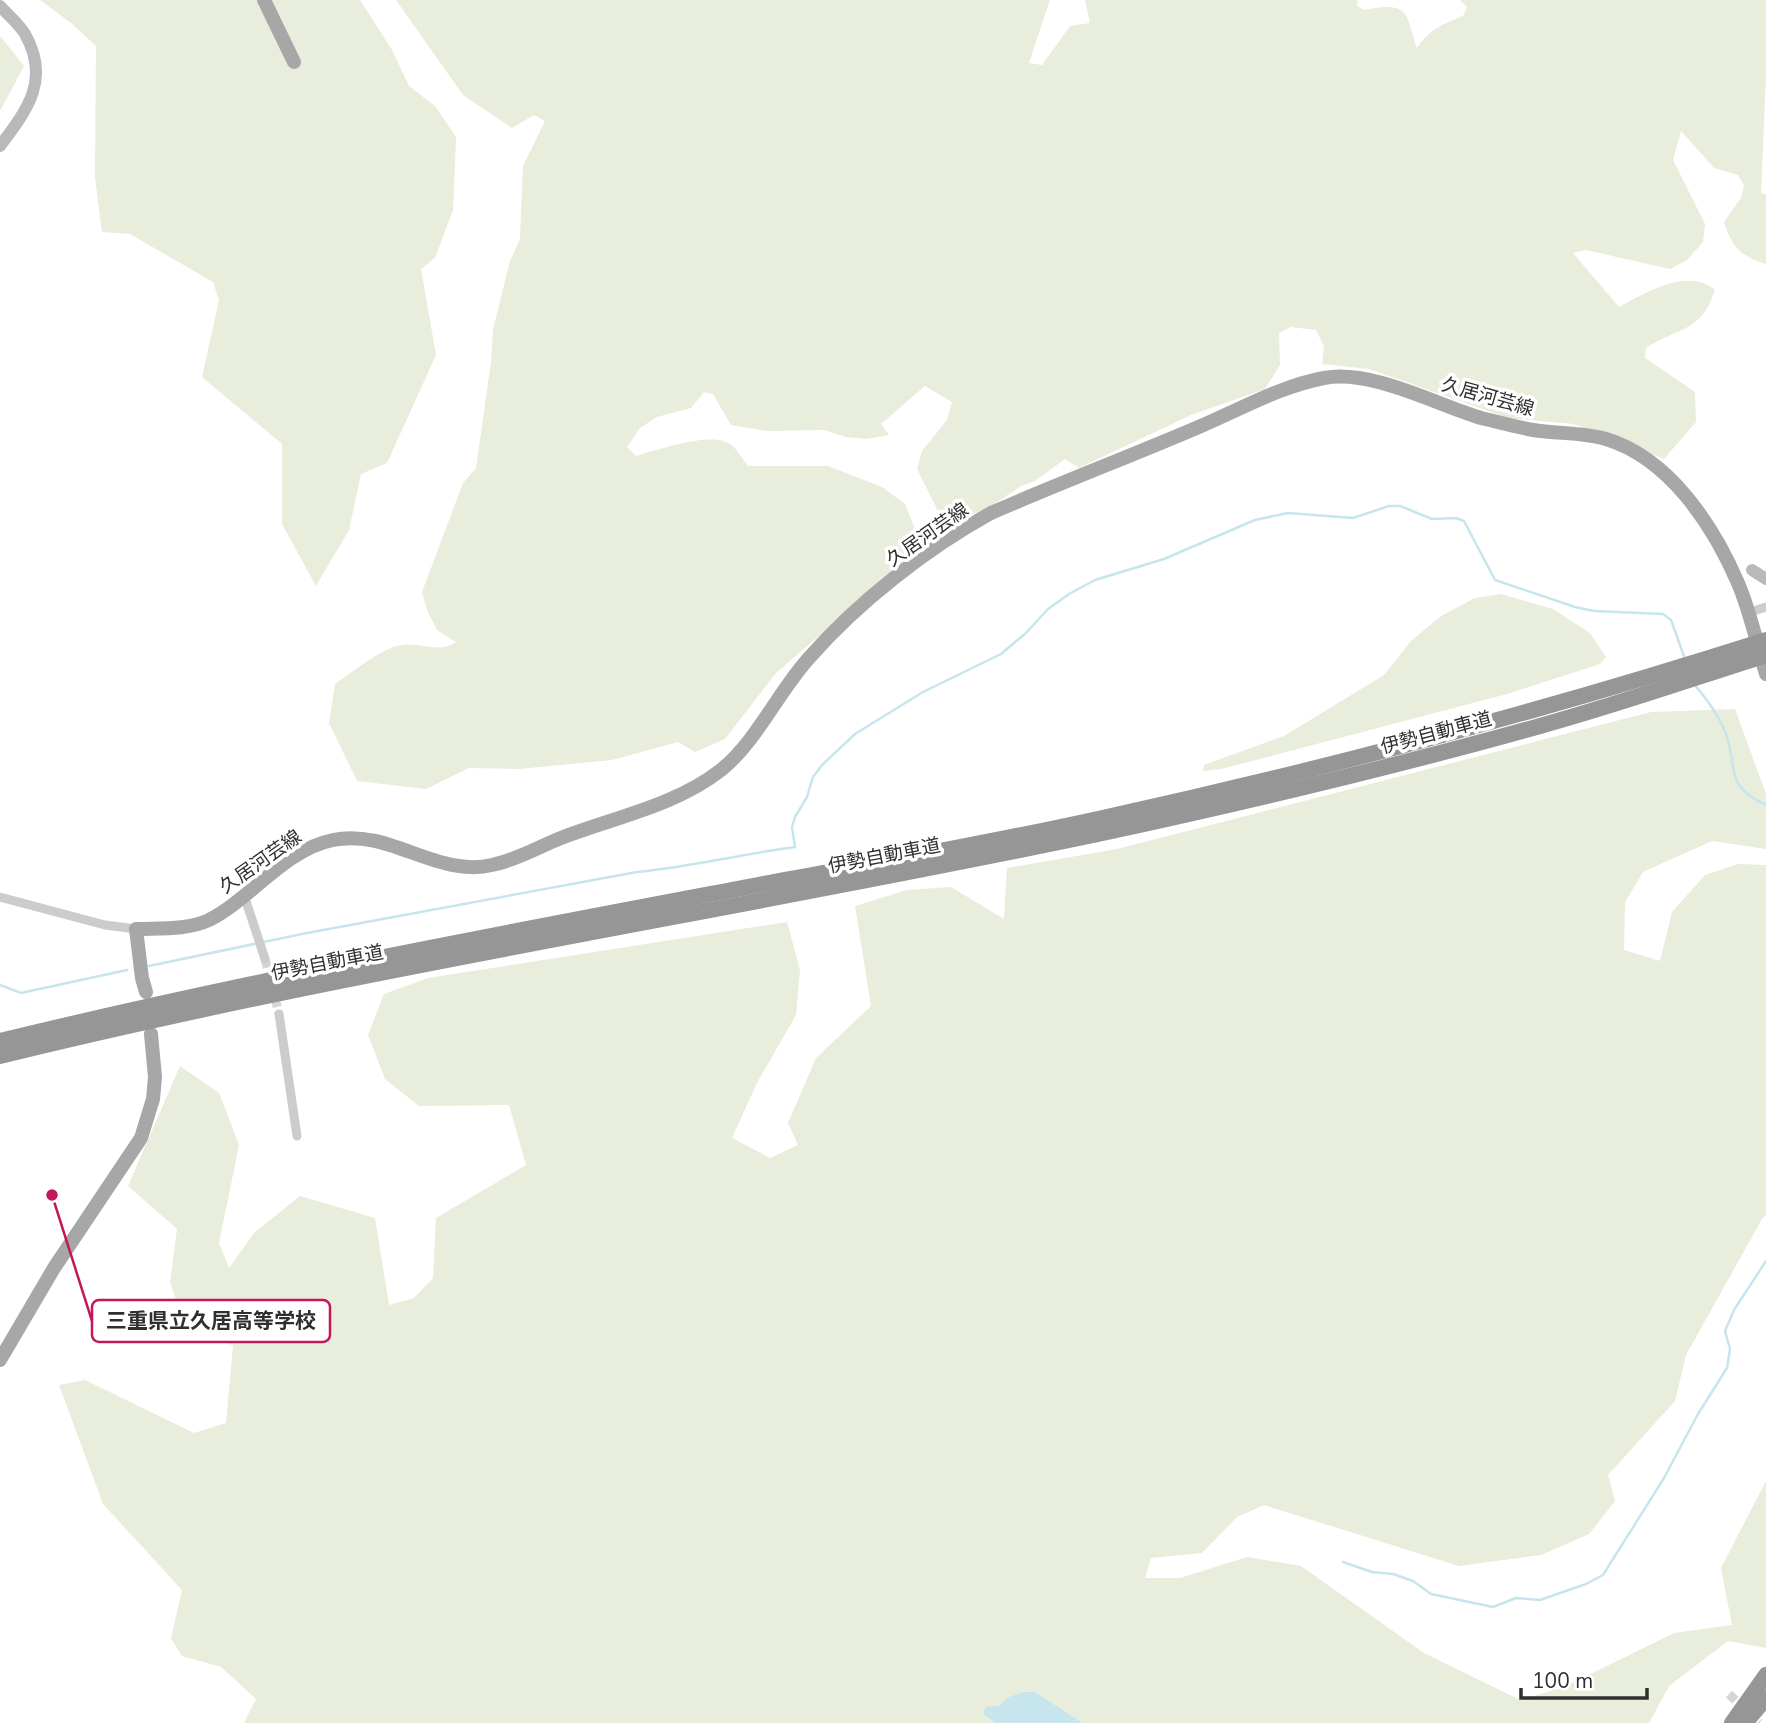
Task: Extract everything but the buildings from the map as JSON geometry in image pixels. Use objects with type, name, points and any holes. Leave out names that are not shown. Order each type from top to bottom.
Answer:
[{"type":"highway","name":"伊勢自動車道","points":[[0,1056],[141,1021],[337,980],[922,870],[1101,833],[1352,775],[1542,725],[1766,640]]},
{"type":"highway","name":"伊勢自動車道","points":[[0,1041],[139,1007],[335,966],[1097,819],[1349,761],[1537,710],[1766,655]]},
{"type":"highway","points":[[1732,1723],[1766,1675]]},
{"type":"highway","points":[[1745,1723],[1766,1698]]},
{"type":"main road","points":[[264,0],[293,62]]},
{"type":"main road","points":[[0,6],[24,33],[37,64],[35,92],[20,120],[0,146]]},
{"type":"main road","name":"久居河芸線","points":[[136,929],[189,926],[208,920],[297,855],[336,839],[371,839],[450,866],[489,866],[515,859],[560,839],[676,798],[699,786],[736,755],[785,687],[841,625],[930,551],[966,527],[991,513],[1252,403],[1298,384],[1327,377],[1362,379],[1421,396],[1481,418],[1532,429],[1605,439],[1632,450],[1668,475],[1691,503],[1725,557],[1739,585],[1766,674]]},
{"type":"main road","points":[[1752,570],[1766,579]]},
{"type":"main road","points":[[136,929],[146,992]]},
{"type":"main road","points":[[0,1360],[6,1337],[141,1139],[153,1099],[155,1077],[151,1034]]},
{"type":"street","points":[[1747,613],[1766,607]]},
{"type":"street","points":[[244,895],[265,959]]},
{"type":"street","points":[[0,897],[38,905],[105,926],[136,929]]},
{"type":"street","points":[[279,1014],[297,1136]]},
{"type":"green space","points":[[40,0],[360,0],[392,50],[409,86],[435,106],[456,137],[453,210],[435,258],[421,269],[436,355],[387,463],[361,474],[349,530],[316,586],[282,524],[282,444],[202,377],[219,300],[213,282],[130,234],[102,232],[95,178],[96,46]]},
{"type":"green space","points":[[396,0],[1050,0],[1029,63],[1042,65],[1070,26],[1090,23],[1085,0],[1358,0],[1357,6],[1364,10],[1391,7],[1404,13],[1417,48],[1437,28],[1463,16],[1467,7],[1460,0],[1766,0],[1761,193],[1766,194],[1766,264],[1750,258],[1738,249],[1724,222],[1741,198],[1744,185],[1738,175],[1714,168],[1681,131],[1673,160],[1705,224],[1703,242],[1687,260],[1670,269],[1586,250],[1573,253],[1619,307],[1654,289],[1679,282],[1692,281],[1715,290],[1703,314],[1695,322],[1646,348],[1645,358],[1695,392],[1696,422],[1664,459],[1574,424],[1508,418],[1369,369],[1322,364],[1324,346],[1316,330],[1291,327],[1279,333],[1280,365],[1265,389],[1191,415],[1079,468],[1065,459],[1035,481],[1021,486],[990,507],[963,518],[940,515],[917,469],[922,451],[947,420],[952,402],[925,386],[881,424],[889,435],[867,439],[846,437],[824,430],[767,431],[731,425],[713,394],[704,392],[691,408],[657,417],[640,428],[627,447],[636,456],[699,440],[723,441],[738,452],[748,466],[828,466],[882,487],[905,504],[916,532],[914,554],[776,673],[725,739],[695,752],[678,742],[612,760],[519,769],[469,768],[426,789],[357,781],[329,723],[335,684],[376,655],[394,647],[443,647],[456,642],[437,630],[422,592],[463,483],[476,468],[493,330],[510,261],[520,239],[523,166],[545,121],[534,115],[512,128],[463,95]]},
{"type":"green space","points":[[0,36],[24,66],[0,111]]},
{"type":"green space","points":[[1501,594],[1553,609],[1590,633],[1606,657],[1600,664],[1507,694],[1221,769],[1203,771],[1204,765],[1284,736],[1384,675],[1411,641],[1441,616],[1475,598]]},
{"type":"green space","points":[[1735,709],[1766,794],[1766,849],[1712,841],[1643,872],[1625,902],[1624,950],[1660,961],[1672,912],[1705,875],[1738,864],[1766,865],[1766,1215],[1686,1355],[1675,1401],[1608,1475],[1615,1501],[1589,1534],[1541,1555],[1459,1566],[1264,1505],[1237,1517],[1202,1553],[1151,1558],[1145,1578],[1180,1578],[1247,1557],[1301,1566],[1424,1653],[1520,1700],[1564,1687],[1674,1633],[1732,1625],[1721,1568],[1766,1481],[1766,1648],[1728,1641],[1669,1686],[1649,1723],[1083,1723],[1035,1692],[1024,1692],[983,1714],[995,1723],[244,1723],[256,1699],[221,1667],[182,1656],[171,1638],[182,1590],[103,1504],[59,1385],[85,1380],[194,1433],[226,1423],[233,1346],[181,1313],[170,1283],[177,1229],[128,1186],[180,1066],[219,1093],[239,1145],[219,1243],[229,1268],[254,1233],[300,1196],[375,1218],[389,1305],[414,1298],[433,1278],[436,1218],[526,1165],[509,1105],[419,1106],[385,1079],[368,1035],[384,994],[428,978],[787,922],[800,970],[796,1015],[757,1083],[732,1138],[770,1158],[798,1145],[788,1123],[816,1058],[871,1006],[855,906],[907,890],[951,887],[1004,919],[1007,868],[1117,849],[1651,712]]},
{"type":"water","points":[[1035,1692],[1083,1723],[995,1723],[983,1714],[986,1707],[999,1706],[1009,1697]]},
{"type":"waterway","points":[[149,966],[307,933],[637,872],[795,847],[792,827],[807,797],[813,777],[855,734],[923,692],[1001,654],[1026,633],[1048,609],[1095,580],[1164,559],[1255,520],[1288,513],[1353,518],[1389,506],[1400,506],[1432,519],[1456,518],[1464,521],[1495,580],[1594,611],[1663,614],[1671,620],[1685,659]]},
{"type":"waterway","points":[[1695,685],[1724,730],[1739,784],[1744,791],[1766,805]]},
{"type":"waterway","points":[[0,985],[21,993],[127,970]]},
{"type":"waterway","points":[[1343,1562],[1413,1581],[1431,1594],[1493,1607],[1516,1598],[1540,1600],[1603,1575],[1664,1478],[1698,1414],[1727,1368],[1730,1349],[1725,1331],[1734,1310],[1766,1261]]},
{"type":"tunnel","points":[[265,959],[279,1014]]},
{"type":"tunnel","points":[[1729,1694],[1759,1723]]},
{"type":"place","name":"三重県立久居高等学校","points":[[52,1195]]}]
